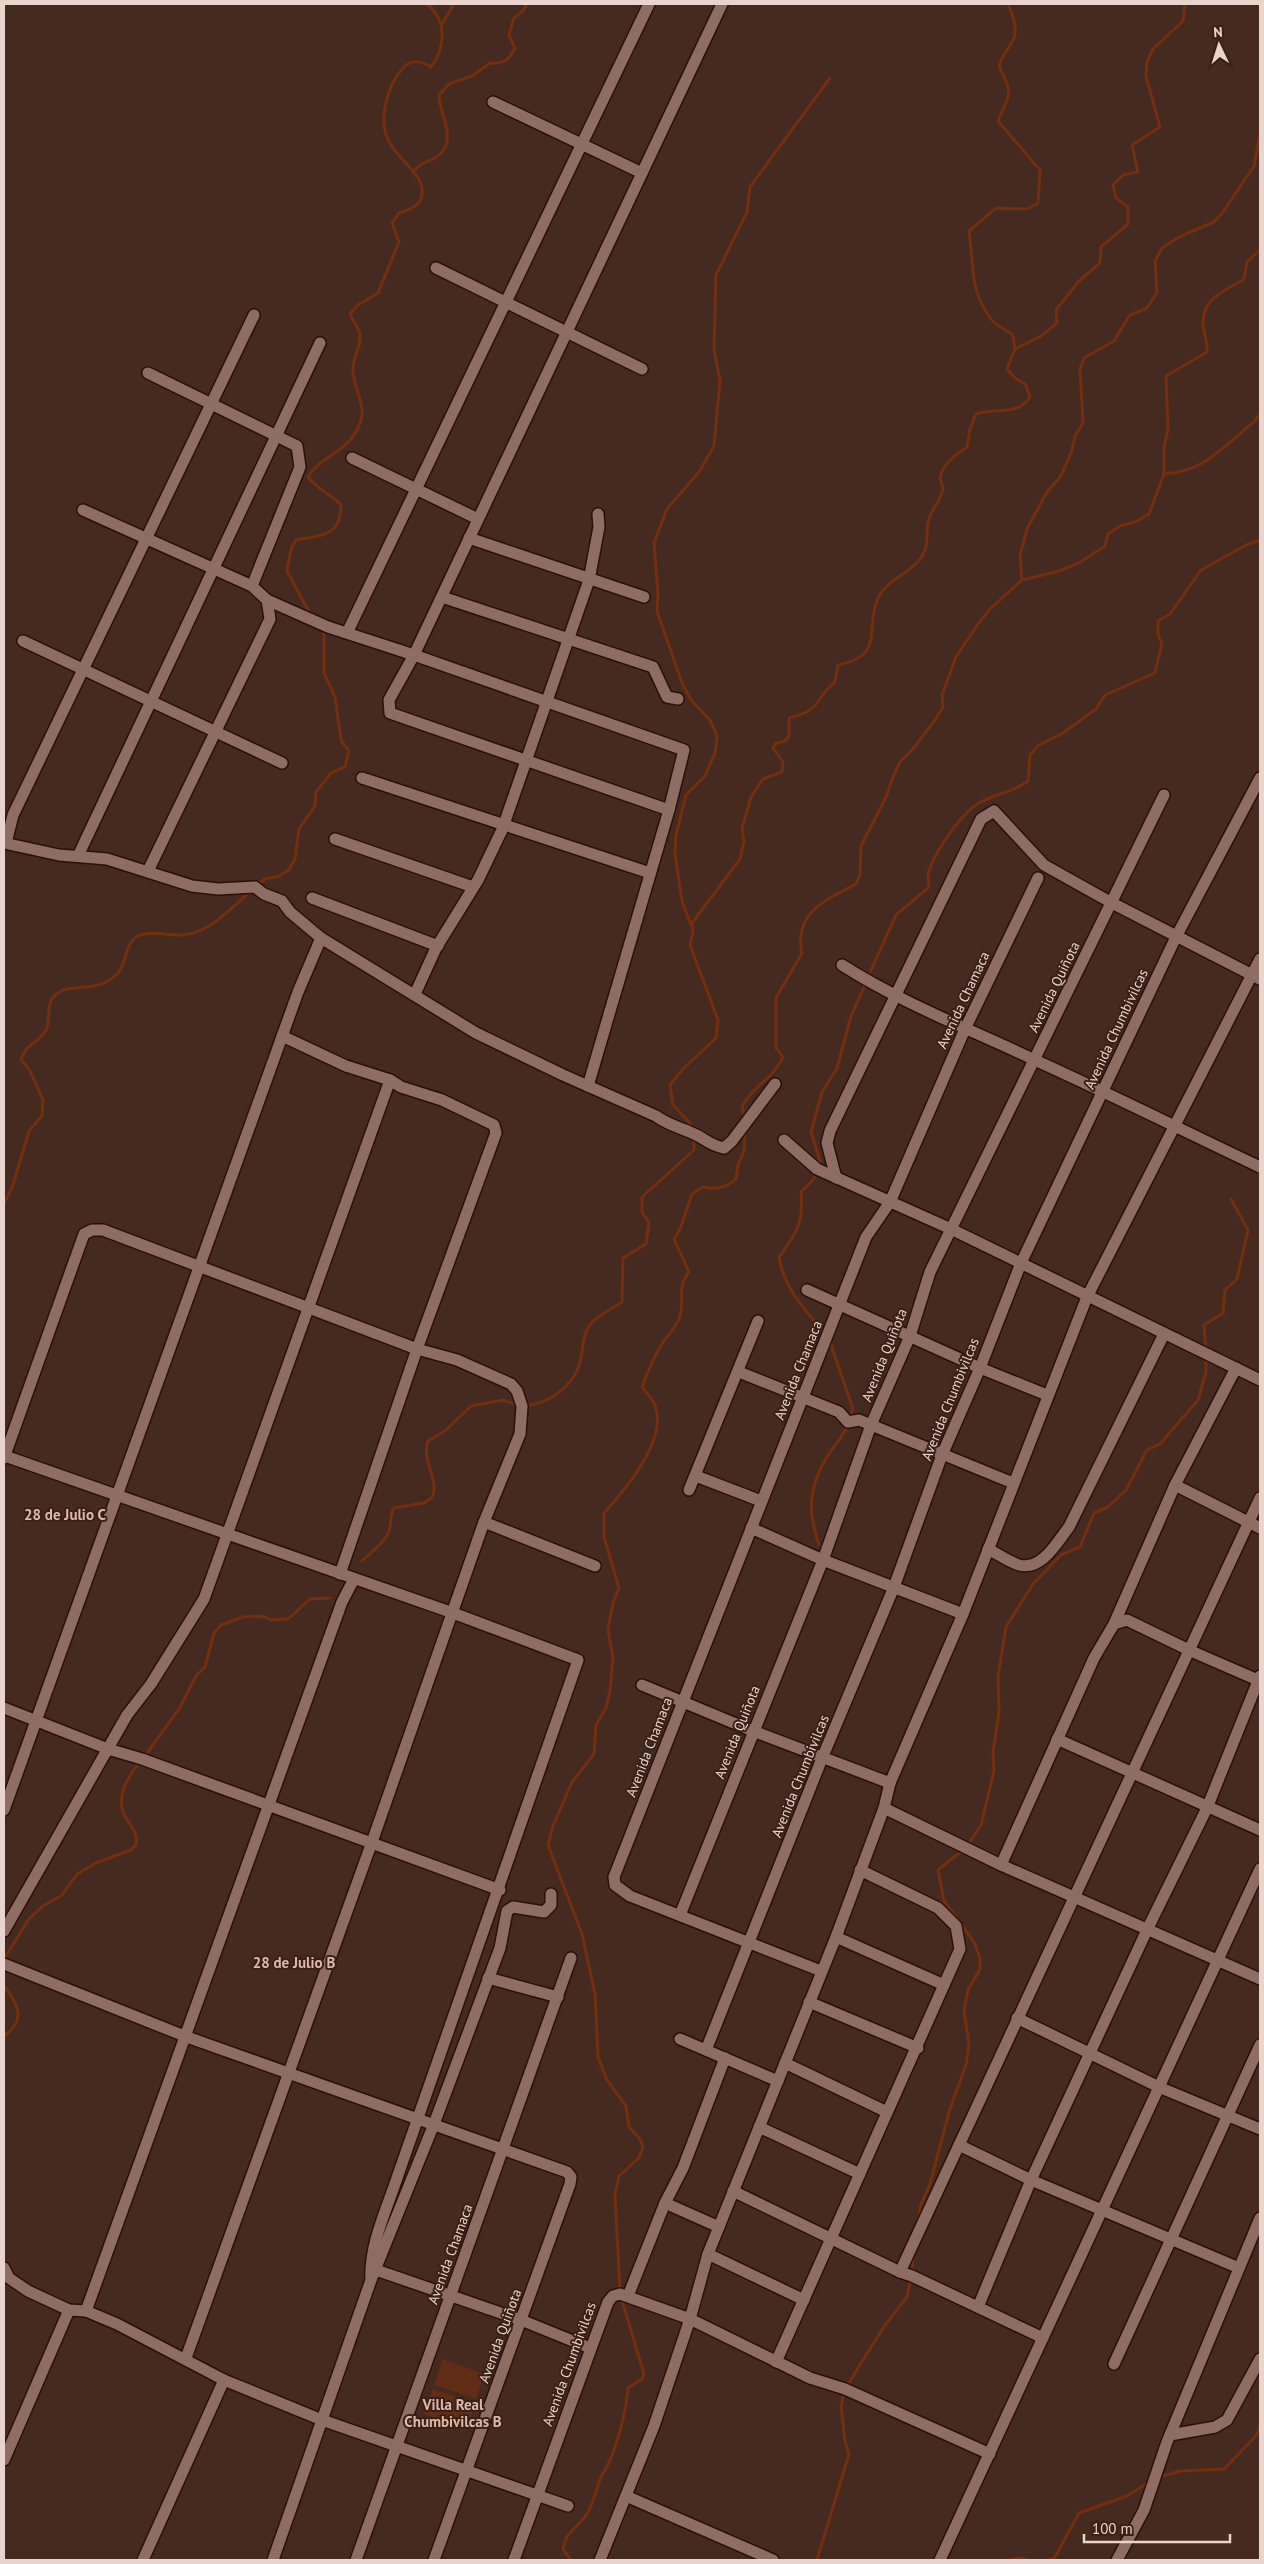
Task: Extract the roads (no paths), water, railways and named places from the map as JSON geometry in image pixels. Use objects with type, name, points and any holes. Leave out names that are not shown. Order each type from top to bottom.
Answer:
[{"type":"street","points":[[347,633],[648,4]]},
{"type":"street","points":[[669,810],[390,713],[389,700],[414,655],[442,597],[722,4]]},
{"type":"street","points":[[493,102],[642,173]]},
{"type":"street","points":[[436,268],[642,369]]},
{"type":"street","points":[[254,316],[13,815],[5,843],[42,852],[107,859],[192,886],[218,889],[256,887],[264,894],[282,901],[290,912],[321,938],[476,1033],[656,1116],[669,1125],[694,1133],[711,1146],[724,1148],[732,1141],[775,1084]]},
{"type":"street","points":[[78,856],[320,343]]},
{"type":"street","points":[[148,373],[296,446],[300,467],[252,586]]},
{"type":"street","points":[[352,458],[478,519]]},
{"type":"street","points":[[84,510],[252,586],[267,600],[347,633],[684,750],[669,810],[588,1086]]},
{"type":"street","points":[[414,994],[438,946],[473,887],[504,825],[590,579],[599,527],[598,514]]},
{"type":"street","points":[[469,538],[644,597]]},
{"type":"street","points":[[442,597],[653,667],[668,697],[678,698]]},
{"type":"street","points":[[148,871],[270,619],[267,600]]},
{"type":"street","points":[[22,641],[282,763]]},
{"type":"street","points":[[362,778],[650,873]]},
{"type":"street","name":"Avenida Chumbivilcas","points":[[706,2050],[823,1756],[894,1587],[942,1455],[980,1368],[1020,1263],[1176,937],[1260,778]]},
{"type":"street","name":"Avenida Quiñota","points":[[680,1916],[823,1560],[871,1425],[910,1336],[930,1272],[1164,795]]},
{"type":"street","points":[[836,1178],[827,1143],[830,1131],[981,818],[994,811],[1044,865],[1176,937],[1256,977]]},
{"type":"street","points":[[335,839],[473,887]]},
{"type":"street","name":"Avenida Chamaca","points":[[680,1916],[630,1896],[615,1885],[614,1877],[866,1238],[890,1202],[965,1029],[1038,878]]},
{"type":"street","points":[[312,898],[438,946]]},
{"type":"street","points":[[4,1810],[282,1036],[321,938]]},
{"type":"street","points":[[600,2560],[654,2426],[690,2319],[708,2254],[836,1937],[884,1808],[890,1783],[963,1614],[1047,1395],[1088,1297],[1175,1126],[1256,977],[1260,959]]},
{"type":"street","points":[[842,965],[866,980],[965,1029],[1103,1091],[1260,1168]]},
{"type":"street","points":[[282,1036],[346,1066],[442,1100],[494,1125],[496,1133],[417,1349],[340,1574]]},
{"type":"street","points":[[4,1931],[127,1715],[151,1684],[204,1599],[390,1080]]},
{"type":"street","points":[[784,1140],[817,1170],[951,1230],[1260,1380]]},
{"type":"street","points":[[186,2358],[372,1842],[453,1613],[484,1522],[520,1434],[522,1406],[517,1391],[511,1384],[457,1360],[417,1349],[103,1230],[92,1230],[84,1234],[4,1457],[228,1533],[453,1613],[578,1660],[374,2251],[370,2265],[374,2275]]},
{"type":"street","points":[[807,1290],[980,1368],[1047,1395]]},
{"type":"street","points":[[689,1490],[758,1321]]},
{"type":"street","points":[[988,1549],[1020,1566],[1036,1565],[1047,1555],[1069,1528],[1164,1334]]},
{"type":"street","points":[[1001,1865],[1094,1658],[1114,1624],[1175,1485],[1236,1368]]},
{"type":"street","points":[[738,1372],[840,1412],[848,1422],[859,1420],[1013,1483]]},
{"type":"street","points":[[696,1476],[761,1501]]},
{"type":"street","points":[[1175,1485],[1260,1528]]},
{"type":"street","points":[[900,2272],[1132,1772],[1191,1652],[1260,1498]]},
{"type":"street","points":[[484,1522],[595,1566]]},
{"type":"street","points":[[751,1528],[823,1560],[963,1614]]},
{"type":"street","points":[[86,2311],[342,1602],[354,1579]]},
{"type":"street","points":[[978,2307],[1031,2180],[1147,1930],[1207,1808],[1260,1679],[1191,1652],[1127,1620],[1114,1624]]},
{"type":"street","points":[[642,1685],[682,1703],[890,1783]]},
{"type":"street","points":[[4,1708],[36,1719],[108,1749],[372,1842],[500,1890]]},
{"type":"street","points":[[1057,1740],[1260,1830]]},
{"type":"street","points":[[884,1808],[1001,1865],[1260,1979]]},
{"type":"street","points":[[940,2560],[1101,2209],[1161,2088],[1260,1869]]},
{"type":"street","points":[[776,2362],[830,2238],[918,2048],[960,1948],[956,1926],[938,1908],[860,1870]]},
{"type":"street","points":[[273,2560],[374,2275],[434,2124],[500,1948],[507,1911],[514,1907],[544,1912],[551,1905],[551,1894]]},
{"type":"street","points":[[680,1916],[821,1971]]},
{"type":"street","points":[[836,1937],[944,1986]]},
{"type":"street","name":"Avenida Chamaca","points":[[356,2560],[571,1958]]},
{"type":"street","points":[[4,1964],[186,2037],[504,2148]]},
{"type":"street","points":[[488,1978],[558,1998]]},
{"type":"street","points":[[809,2002],[918,2048]]},
{"type":"street","points":[[1017,2018],[1161,2088],[1260,2129]]},
{"type":"street","points":[[680,2039],[778,2081]]},
{"type":"street","points":[[1114,2364],[1260,2045]]},
{"type":"street","points":[[725,2058],[683,2168],[665,2203],[628,2296],[690,2319],[810,2378],[845,2390],[990,2454]]},
{"type":"street","points":[[785,2063],[887,2112]]},
{"type":"street","points":[[759,2128],[860,2174]]},
{"type":"street","points":[[959,2145],[1031,2180],[1239,2268]]},
{"type":"street","name":"Avenida Quiñota","points":[[434,2560],[570,2184],[570,2177],[567,2172],[504,2148]]},
{"type":"street","points":[[733,2190],[900,2272],[1043,2338]]},
{"type":"street","points":[[665,2203],[719,2227]]},
{"type":"street","points":[[1117,2560],[1144,2510],[1170,2436],[1260,2218]]},
{"type":"street","points":[[708,2254],[804,2300]]},
{"type":"street","points":[[4,2268],[10,2278],[28,2292],[69,2310],[86,2311],[186,2358],[224,2380],[322,2420],[468,2469],[568,2506]]},
{"type":"street","points":[[374,2275],[450,2296],[521,2320],[590,2348]]},
{"type":"street","name":"Avenida Chumbivilcas","points":[[514,2560],[608,2302],[613,2296],[620,2294],[628,2296]]},
{"type":"street","points":[[4,2460],[69,2310]]},
{"type":"street","points":[[1170,2436],[1215,2427],[1227,2420],[1260,2360]]},
{"type":"street","points":[[143,2560],[224,2380]]},
{"type":"street","points":[[626,2496],[773,2560]]},
{"type":"waterway","points":[[310,614],[287,571],[291,549],[296,540],[328,533],[333,529],[340,515],[341,505],[308,477],[317,466],[350,440],[361,422],[362,406],[353,372],[360,334],[350,314],[358,305],[378,293],[399,242],[392,223],[399,213],[416,205],[421,199],[422,188],[420,182],[391,145],[384,126],[384,115],[388,94],[404,67],[407,64],[418,62],[431,67],[440,51],[442,42],[441,26],[434,10],[427,4]]},
{"type":"waterway","points":[[442,24],[454,4]]},
{"type":"waterway","points":[[413,173],[419,166],[439,155],[447,142],[446,126],[439,95],[449,84],[472,76],[490,63],[499,63],[511,56],[515,48],[509,35],[514,18],[523,11],[527,4]]},
{"type":"waterway","points":[[692,1128],[689,1122],[673,1105],[670,1085],[684,1068],[716,1038],[718,1020],[690,945],[693,931],[692,923],[740,859],[744,841],[742,829],[751,797],[763,779],[782,772],[783,762],[773,748],[775,744],[785,741],[789,736],[789,718],[813,708],[835,682],[838,665],[853,661],[863,655],[871,640],[874,610],[878,598],[889,585],[916,563],[925,550],[927,528],[931,513],[943,488],[940,478],[941,473],[951,460],[967,447],[970,429],[976,414],[1019,407],[1030,397],[1026,385],[1015,378],[1007,369],[1015,349],[1013,335],[993,321],[979,298],[974,276],[969,231],[996,208],[1027,209],[1038,203],[1040,170],[998,121],[1009,94],[1007,83],[999,66],[1015,33],[1013,18],[1008,4]]},
{"type":"waterway","points":[[1015,349],[1041,336],[1057,323],[1056,310],[1079,281],[1100,263],[1101,247],[1128,224],[1128,207],[1116,198],[1113,185],[1123,175],[1138,172],[1132,145],[1160,127],[1146,76],[1147,62],[1153,49],[1183,21],[1185,4]]},
{"type":"waterway","points":[[691,925],[682,901],[675,854],[676,835],[686,795],[705,776],[715,753],[717,736],[710,720],[691,700],[682,683],[657,611],[658,594],[654,543],[667,509],[699,472],[714,446],[720,381],[714,349],[716,275],[747,212],[750,187],[830,78]]},
{"type":"waterway","points":[[1022,580],[1020,556],[1027,529],[1047,492],[1061,476],[1072,450],[1075,436],[1083,423],[1080,369],[1084,358],[1114,341],[1130,315],[1147,308],[1157,293],[1155,261],[1162,248],[1179,237],[1214,222],[1223,212],[1254,166],[1260,133]]},
{"type":"waterway","points":[[745,1120],[742,1106],[752,1092],[773,1072],[783,1057],[776,1048],[776,998],[802,953],[801,939],[807,918],[815,909],[834,895],[856,884],[860,875],[861,846],[886,797],[900,762],[913,749],[943,707],[942,695],[956,657],[990,609],[1022,580],[1059,571],[1079,563],[1105,546],[1108,534],[1120,526],[1135,522],[1149,514],[1164,474],[1164,448],[1168,429],[1166,376],[1207,352],[1203,325],[1206,308],[1216,296],[1244,279],[1247,262],[1260,250]]},
{"type":"waterway","points":[[1164,474],[1187,470],[1206,461],[1256,420],[1260,414]]},
{"type":"waterway","points":[[868,977],[896,915],[929,887],[928,875],[932,863],[941,846],[960,820],[979,803],[1015,789],[1028,781],[1030,755],[1039,745],[1063,733],[1096,709],[1105,695],[1155,673],[1162,644],[1158,635],[1158,621],[1170,614],[1201,570],[1246,545],[1260,540]]},
{"type":"waterway","points":[[256,886],[265,879],[279,876],[289,870],[295,859],[299,829],[315,806],[316,792],[331,773],[345,767],[349,751],[341,740],[335,697],[324,673],[324,633],[320,627]]},
{"type":"waterway","points":[[4,1204],[13,1185],[29,1131],[42,1116],[43,1100],[29,1069],[21,1060],[26,1050],[45,1032],[50,1004],[54,996],[67,989],[99,985],[108,981],[120,971],[130,944],[138,936],[154,933],[183,935],[202,930],[220,918],[252,890]]},
{"type":"waterway","points":[[826,1334],[796,1298],[786,1279],[779,1257],[798,1228],[802,1203],[801,1192],[814,1179],[820,1161],[811,1132],[822,1092],[837,1068],[851,1016],[866,983]]},
{"type":"waterway","points":[[620,2291],[615,2195],[619,2176],[639,2158],[643,2147],[640,2139],[629,2127],[626,2106],[607,2080],[598,2057],[595,1994],[582,1934],[548,1845],[553,1826],[572,1782],[594,1754],[596,1725],[606,1708],[610,1691],[613,1659],[608,1629],[613,1603],[619,1588],[604,1537],[604,1513],[634,1477],[651,1447],[656,1432],[657,1417],[654,1403],[642,1387],[657,1353],[680,1316],[683,1283],[689,1272],[674,1239],[680,1229],[692,1194],[703,1187],[717,1188],[736,1179],[738,1165],[744,1151],[745,1131]]},
{"type":"waterway","points":[[524,1406],[552,1397],[568,1384],[578,1367],[588,1328],[599,1317],[622,1302],[623,1258],[646,1244],[649,1223],[642,1212],[642,1197],[694,1150],[694,1137]]},
{"type":"waterway","points":[[1206,1351],[1204,1325],[1223,1313],[1225,1290],[1237,1279],[1248,1230],[1231,1199]]},
{"type":"waterway","points":[[829,1339],[853,1409],[849,1418]]},
{"type":"waterway","points":[[967,1846],[981,1825],[994,1771],[993,1752],[999,1713],[998,1676],[1006,1627],[1033,1584],[1061,1555],[1080,1547],[1094,1513],[1108,1507],[1126,1490],[1147,1450],[1160,1444],[1198,1400],[1206,1372],[1206,1358]]},
{"type":"waterway","points":[[362,1561],[387,1535],[394,1508],[424,1503],[432,1498],[434,1484],[426,1449],[428,1441],[445,1431],[471,1406],[503,1400],[518,1405]]},
{"type":"waterway","points":[[819,1545],[815,1533],[811,1502],[815,1482],[825,1460],[848,1424]]},
{"type":"waterway","points":[[144,1757],[179,1709],[196,1676],[205,1667],[214,1633],[221,1625],[243,1617],[263,1616],[271,1620],[288,1619],[310,1599],[330,1598]]},
{"type":"waterway","points":[[4,1959],[29,1919],[43,1906],[62,1895],[77,1874],[96,1863],[131,1850],[136,1845],[135,1833],[125,1816],[121,1802],[127,1780],[140,1762]]},
{"type":"waterway","points":[[919,2220],[920,2207],[930,2184],[949,2112],[966,2065],[969,2045],[964,2010],[968,1990],[980,1969],[980,1958],[974,1942],[944,1901],[938,1870],[963,1850]]},
{"type":"waterway","points":[[4,1986],[13,1999],[18,2012],[16,2024],[4,2036]]},
{"type":"waterway","points":[[912,2272],[913,2254]]},
{"type":"waterway","points":[[817,2560],[849,2454],[845,2441],[841,2406],[845,2389],[883,2328],[907,2297],[911,2279]]},
{"type":"waterway","points":[[571,2560],[563,2549],[564,2543],[588,2512],[600,2479],[611,2458],[622,2423],[628,2388],[642,2379],[644,2374],[621,2297]]},
{"type":"waterway","points":[[1159,2477],[1181,2471],[1224,2469],[1256,2436],[1260,2427]]},
{"type":"waterway","points":[[1050,2560],[1055,2557],[1079,2513],[1127,2496],[1149,2482]]},
{"type":"waterway","points":[[1010,2560],[1020,2558],[1027,2560]]},
{"type":"district","name":"28 de Julio C","points":[[65,1514]]},
{"type":"district","name":"28 de Julio B","points":[[294,1962]]},
{"type":"district","name":"Villa Real Chumbivilcas B","points":[[453,2412]]}]
